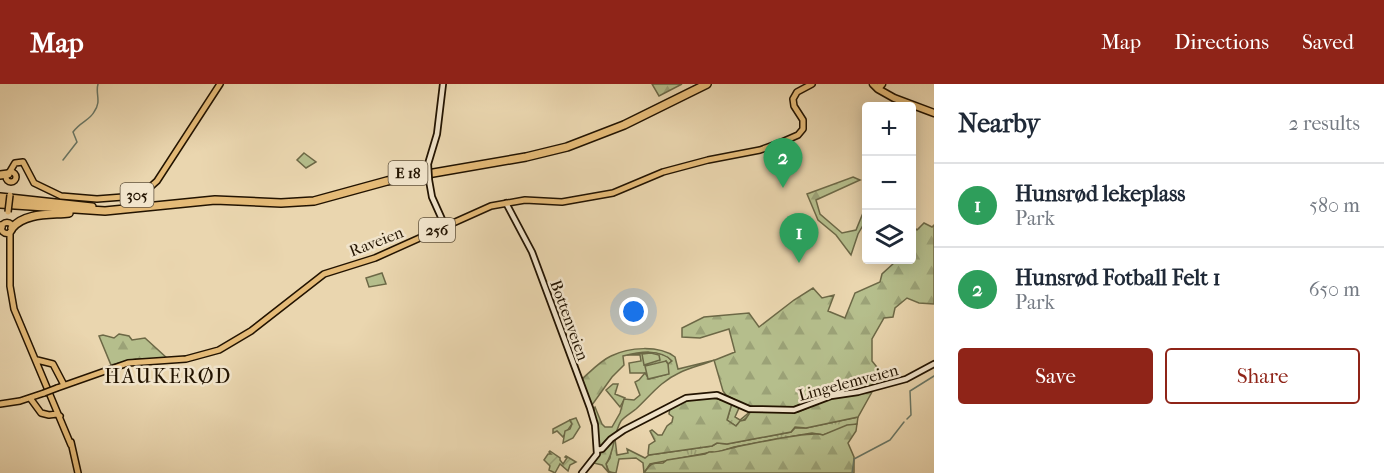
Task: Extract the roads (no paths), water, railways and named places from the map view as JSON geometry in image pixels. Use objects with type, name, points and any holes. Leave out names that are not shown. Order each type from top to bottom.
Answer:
[{"type":"highway","name":"E 18","points":[[0,200],[92,207],[215,195],[290,199],[321,195],[387,177],[556,146],[609,128],[698,84]]},
{"type":"highway","name":"E 18","points":[[0,200],[105,211],[215,200],[307,202],[403,178],[557,150],[599,136],[707,84]]},
{"type":"highway","points":[[879,85],[890,96],[934,113]]},
{"type":"highway","points":[[6,227],[36,216],[105,211]]},
{"type":"main road","name":"305","points":[[71,445],[12,302],[6,227],[10,195],[8,177],[14,164],[19,162],[24,163],[34,183],[46,191],[61,196],[97,199],[136,196],[157,181],[220,84]]},
{"type":"main road","points":[[443,84],[437,134],[428,164],[434,203],[445,226]]},
{"type":"main road","name":"Raveien","points":[[31,397],[133,361],[186,359],[219,350],[251,331],[324,274],[370,260],[486,208],[527,200],[557,202],[613,193],[677,168],[757,150],[792,137],[800,133],[803,128],[803,118],[795,108],[793,99],[797,92],[812,84]]},
{"type":"main road","name":"Bottenveien","points":[[506,203],[532,252],[590,408],[595,425],[597,450]]},
{"type":"main road","name":"305","points":[[23,333],[61,413],[78,473]]},
{"type":"main road","name":"305","points":[[37,360],[53,364],[61,387]]},
{"type":"main road","points":[[41,369],[45,363],[54,366],[61,387]]},
{"type":"main road","name":"Lingelemveien","points":[[582,473],[596,457],[597,450],[602,449],[611,439],[657,411],[686,398],[714,395],[728,398],[749,409],[794,410],[831,396],[858,392],[903,380],[919,374],[934,364]]},
{"type":"main road","points":[[31,397],[36,407],[45,414],[54,412],[56,404]]},
{"type":"main road","points":[[0,404],[31,397]]},
{"type":"main road","points":[[31,397],[41,413],[57,414],[61,418]]},
{"type":"waterway","points":[[63,160],[77,142],[73,132],[92,115],[96,108],[98,84]]},
{"type":"waterway","points":[[907,419],[911,415],[910,391],[934,376]]},
{"type":"waterway","points":[[852,473],[854,459],[890,440],[904,422]]},
{"type":"place","name":"Hunsrød Fotball Felt 1","points":[[783,188]]},
{"type":"place","name":"Hunsrød lekeplass","points":[[799,263]]},
{"type":"district","name":"HAUKERØD","points":[[168,376]]}]
